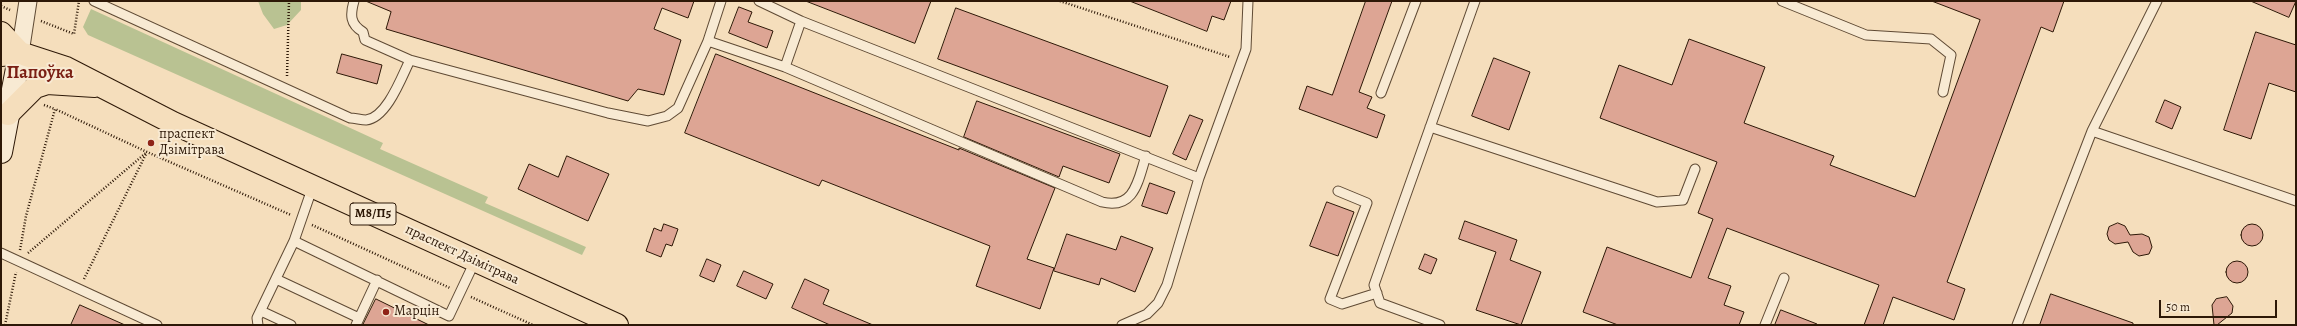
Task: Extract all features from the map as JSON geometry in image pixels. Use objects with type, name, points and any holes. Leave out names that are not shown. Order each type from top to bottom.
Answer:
[{"type":"main road","points":[[1,33],[10,54],[8,114],[1,152]]},
{"type":"main road","name":"праспект Дзімітрава","points":[[10,54],[66,68],[97,86],[173,124],[313,186],[617,325]]},
{"type":"main road","points":[[8,114],[34,87],[47,83],[61,86],[97,86]]},
{"type":"street","points":[[10,54],[28,1]]},
{"type":"lane","points":[[94,1],[350,118],[367,120],[381,112],[393,94],[410,60]]},
{"type":"lane","points":[[354,1],[352,19],[355,27],[363,32],[364,40],[410,60],[608,113],[648,121],[667,116],[678,108],[708,41],[721,1]]},
{"type":"lane","points":[[759,1],[801,21],[1199,178]]},
{"type":"lane","points":[[1122,325],[1147,314],[1158,303],[1167,285],[1199,178],[1246,49],[1248,1]]},
{"type":"lane","points":[[1381,93],[1416,1]]},
{"type":"lane","points":[[1440,325],[1380,303],[1374,285],[1475,1]]},
{"type":"lane","points":[[1782,1],[1866,35],[1931,39],[1951,55],[1944,92]]},
{"type":"lane","points":[[2017,325],[2092,131],[2157,1]]},
{"type":"lane","points":[[785,67],[801,21]]},
{"type":"lane","points":[[708,41],[785,67],[1112,205],[1124,202],[1133,194],[1146,156]]},
{"type":"lane","points":[[1430,127],[1656,202],[1683,200],[1695,169]]},
{"type":"lane","points":[[2092,131],[2296,201]]},
{"type":"lane","points":[[258,325],[258,318],[294,240],[313,186]]},
{"type":"lane","points":[[1338,191],[1366,204],[1330,298],[1342,304],[1377,293]]},
{"type":"lane","points":[[294,240],[449,316],[475,261]]},
{"type":"lane","points":[[1,253],[18,262],[80,288],[157,325]]},
{"type":"lane","points":[[1765,325],[1784,278]]},
{"type":"lane","points":[[276,279],[358,322],[377,280]]},
{"type":"lane","points":[[261,311],[291,325]]},
{"type":"path","points":[[74,34],[79,1]]},
{"type":"path","points":[[286,88],[289,1]]},
{"type":"path","points":[[1060,1],[1242,60]]},
{"type":"path","points":[[5,325],[26,216],[55,109],[147,152],[302,220],[533,325]]},
{"type":"path","points":[[18,262],[147,152]]},
{"type":"path","points":[[80,288],[147,152]]},
{"type":"green space","points":[[258,1],[301,1],[301,10],[287,25],[274,29],[263,14]]},
{"type":"green space","points":[[91,9],[383,143],[380,149],[488,197],[485,203],[586,247],[582,255],[88,35],[83,27]]},
{"type":"building","points":[[366,1],[694,1],[688,18],[662,8],[654,29],[681,40],[664,95],[638,89],[628,101],[386,29],[391,12]]},
{"type":"building","points":[[806,1],[931,1],[915,43]]},
{"type":"building","points":[[1130,1],[1231,1],[1224,20],[1212,16],[1207,31]]},
{"type":"building","points":[[1366,1],[1392,1],[1359,92],[1372,97],[1367,108],[1385,115],[1377,138],[1299,109],[1307,86],[1332,95]]},
{"type":"building","points":[[1932,1],[2064,1],[2053,32],[2041,27],[1947,282],[1965,289],[1954,320],[1893,297],[1883,325],[1864,325],[1879,285],[1727,228],[1708,278],[1731,286],[1724,305],[1744,312],[1739,325],[1618,325],[1583,312],[1607,247],[1691,278],[1713,219],[1698,213],[1717,162],[1600,118],[1619,65],[1672,85],[1689,39],[1765,67],[1744,123],[1834,156],[1830,165],[1915,197],[1980,20]]},
{"type":"building","points":[[2251,1],[2296,1],[2289,17]]},
{"type":"building","points":[[739,7],[752,12],[748,22],[773,31],[767,48],[729,33]]},
{"type":"building","points":[[956,8],[1168,86],[1150,137],[938,59]]},
{"type":"building","points":[[2256,32],[2296,45],[2296,92],[2269,83],[2251,139],[2224,130]]},
{"type":"building","points":[[342,54],[382,65],[377,84],[337,73]]},
{"type":"building","points":[[716,54],[959,150],[959,148],[1055,188],[1027,259],[1054,268],[1040,309],[976,286],[990,246],[822,180],[819,186],[685,133]]},
{"type":"building","points":[[1494,58],[1530,72],[1509,130],[1472,116]]},
{"type":"building","points":[[2165,100],[2181,107],[2172,129],[2156,122]]},
{"type":"building","points":[[977,101],[1120,154],[1109,183],[1063,166],[1059,177],[964,137]]},
{"type":"building","points":[[1190,115],[1203,120],[1186,160],[1173,154]]},
{"type":"building","points":[[567,156],[609,174],[588,221],[518,189],[529,164],[558,177]]},
{"type":"building","points":[[1150,183],[1175,192],[1167,214],[1142,206]]},
{"type":"building","points":[[1327,202],[1354,212],[1338,256],[1310,246]]},
{"type":"building","points":[[1465,221],[1517,240],[1510,260],[1541,272],[1521,325],[1476,310],[1496,252],[1459,239]]},
{"type":"building","points":[[2118,223],[2125,226],[2130,235],[2142,234],[2149,237],[2152,247],[2149,254],[2139,256],[2133,252],[2128,242],[2115,244],[2109,240],[2107,234],[2109,227]]},
{"type":"building","points":[[664,224],[678,229],[672,246],[666,244],[661,257],[646,251],[654,228],[661,231]]},
{"type":"building","points":[[2252,224],[2260,227],[2263,235],[2260,243],[2252,246],[2244,243],[2241,235],[2244,227]]},
{"type":"building","points":[[1067,234],[1116,250],[1121,236],[1153,248],[1135,292],[1101,278],[1099,285],[1054,271]]},
{"type":"building","points":[[1425,254],[1437,259],[1431,274],[1419,269]]},
{"type":"building","points":[[707,259],[721,265],[714,282],[700,276]]},
{"type":"building","points":[[2237,261],[2245,264],[2248,272],[2245,280],[2237,283],[2229,280],[2226,272],[2229,264]]},
{"type":"building","points":[[744,271],[773,284],[766,299],[737,286]]},
{"type":"building","points":[[805,279],[829,290],[823,304],[873,325],[830,325],[792,308]]},
{"type":"building","points":[[2051,294],[2133,323],[2133,325],[2040,325]]},
{"type":"building","points":[[2227,297],[2233,306],[2232,313],[2217,325],[2214,325],[2212,305],[2216,299]]},
{"type":"building","name":"Марцін","points":[[376,299],[429,325],[363,325]]},
{"type":"building","points":[[80,305],[125,325],[71,325]]},
{"type":"building","points":[[1781,310],[1817,324],[1817,325],[1775,325]]},
{"type":"place","name":"праспект Дзімітрава","points":[[151,143]]},
{"type":"place","name":"Марцін","points":[[386,312]]},
{"type":"district","name":"Папоўка","points":[[40,74]]}]
